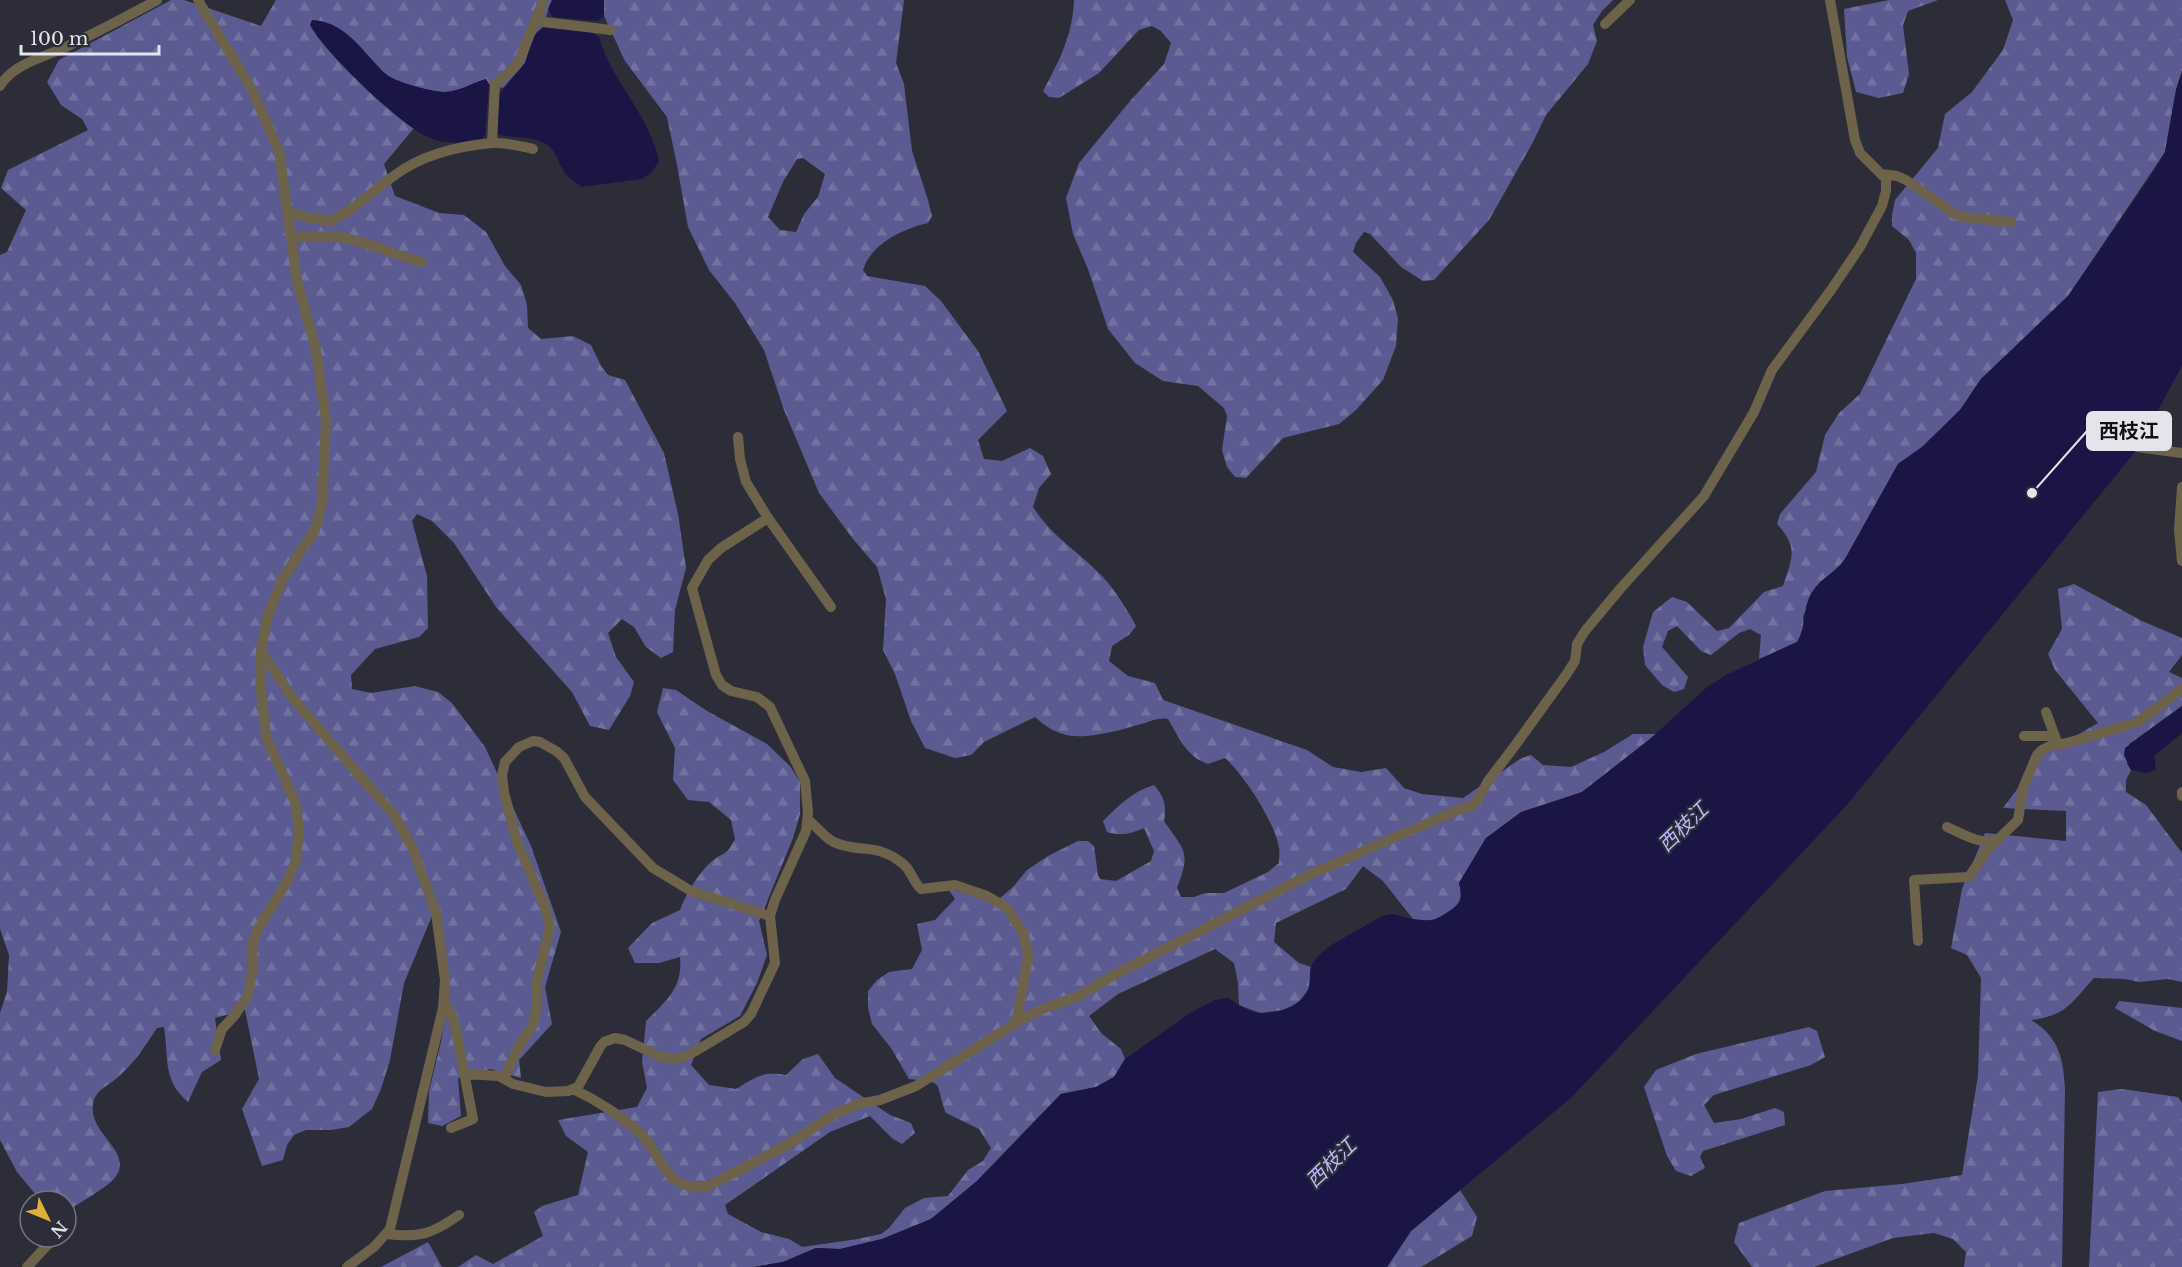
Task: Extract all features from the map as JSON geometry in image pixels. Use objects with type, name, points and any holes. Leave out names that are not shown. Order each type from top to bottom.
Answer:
[{"type":"street","points":[[0,84],[4,78],[19,68],[157,0]]},
{"type":"street","points":[[198,0],[252,90],[279,150],[297,281],[315,345],[326,418],[322,504],[315,530],[282,580],[267,618],[261,651],[260,680],[266,736],[295,802],[299,829],[296,861],[288,880],[258,929],[252,945],[253,967],[248,995],[235,1015],[222,1029],[215,1050]]},
{"type":"street","points":[[1605,24],[1630,0]]},
{"type":"street","points":[[573,1089],[594,1099],[640,1132],[658,1156],[665,1172],[679,1184],[699,1188],[709,1186],[787,1145],[833,1115],[858,1104],[880,1100],[916,1086],[1016,1023],[1047,1007],[1077,997],[1116,974],[1311,874],[1472,806],[1566,675],[1575,661],[1577,644],[1586,631],[1620,589],[1704,496],[1754,412],[1772,370],[1860,247],[1882,206],[1886,179],[1860,153],[1855,140],[1830,0]]},
{"type":"street","points":[[492,143],[495,84],[514,68],[529,40],[543,2]]},
{"type":"street","points":[[536,21],[611,30]]},
{"type":"street","points":[[287,211],[305,217],[331,221],[412,165],[436,154],[492,143],[512,144],[533,149]]},
{"type":"street","points":[[1882,174],[1906,180],[1955,214],[1963,217],[2012,222]]},
{"type":"street","points":[[291,238],[338,237],[372,245],[395,255],[422,262]]},
{"type":"street","points":[[738,437],[740,459],[746,482],[768,518],[831,607]]},
{"type":"street","points":[[2137,447],[2182,453]]},
{"type":"street","points":[[2182,487],[2179,530],[2182,561]]},
{"type":"street","points":[[465,1074],[499,1076],[513,1084],[546,1092],[573,1089],[584,1080],[604,1042],[615,1038],[625,1040],[661,1057],[678,1059],[715,1041],[744,1022],[751,1014],[776,963],[770,916],[806,831],[808,820],[805,781],[770,707],[757,697],[731,691],[722,685],[716,675],[692,588],[708,560],[721,548],[768,518]]},
{"type":"street","points":[[261,651],[294,700],[394,815],[412,847],[436,913],[445,980],[444,1000],[390,1229],[374,1248],[347,1267]]},
{"type":"street","points":[[2024,736],[2057,740],[2118,729],[2138,722],[2182,689]]},
{"type":"street","points":[[2046,712],[2057,740]]},
{"type":"street","points":[[1918,941],[1914,880],[1969,877],[1997,839],[2012,828],[2018,820],[2023,788],[2037,755],[2057,740]]},
{"type":"street","points":[[504,1079],[519,1046],[533,1025],[536,985],[550,927],[545,907],[517,842],[504,792],[502,775],[505,762],[519,747],[533,741],[540,742],[564,758],[585,797],[653,868],[691,891],[770,916]]},
{"type":"street","points":[[808,820],[828,839],[837,844],[876,849],[905,864],[921,889],[954,885],[987,896],[1005,907],[1024,934],[1028,957],[1016,1023]]},
{"type":"street","points":[[1947,827],[1979,841],[1988,842],[1997,839]]},
{"type":"street","points":[[444,1000],[454,1020],[473,1119],[452,1128]]},
{"type":"street","points":[[386,1234],[408,1236],[428,1233],[439,1229],[459,1215]]},
{"type":"street","points":[[27,1267],[44,1249]]},
{"type":"green space","points":[[171,0],[184,0],[261,26],[276,0],[552,0],[542,28],[534,35],[525,63],[503,88],[489,84],[486,79],[450,92],[412,86],[383,72],[356,42],[336,27],[316,35],[375,96],[414,128],[384,164],[395,196],[439,213],[464,215],[486,232],[505,266],[521,285],[527,305],[528,328],[541,339],[573,336],[591,345],[608,375],[625,380],[664,453],[678,514],[686,568],[675,610],[673,652],[661,658],[646,647],[634,627],[622,619],[608,633],[616,657],[634,682],[630,696],[609,730],[590,726],[572,692],[496,607],[454,543],[432,521],[417,514],[412,521],[427,576],[428,628],[419,637],[375,649],[351,675],[352,689],[371,693],[415,686],[438,692],[452,703],[485,747],[531,846],[561,932],[545,987],[552,1024],[519,1060],[521,1078],[490,1069],[458,1078],[461,1116],[442,1126],[428,1123],[429,1091],[441,1042],[449,993],[432,916],[404,983],[390,1060],[372,1109],[349,1127],[306,1130],[294,1135],[287,1145],[283,1160],[262,1166],[242,1109],[259,1079],[245,1010],[215,1018],[221,1060],[202,1072],[188,1102],[170,1077],[164,1027],[157,1028],[134,1061],[94,1099],[93,1115],[117,1153],[120,1162],[119,1171],[112,1181],[78,1204],[78,1189],[31,1189],[17,1172],[0,1140],[0,1013],[7,992],[9,955],[0,929],[0,255],[7,252],[26,210],[1,188],[8,170],[88,130],[82,119],[61,105],[47,82],[59,60]]},
{"type":"green space","points":[[604,0],[904,0],[896,63],[904,84],[912,151],[932,216],[928,223],[908,229],[880,245],[863,270],[867,276],[925,286],[941,301],[978,351],[1007,411],[978,440],[984,459],[1002,461],[1030,448],[1043,456],[1051,474],[1039,488],[1033,507],[1048,527],[1107,581],[1136,626],[1129,635],[1112,646],[1109,661],[1128,676],[1155,683],[1163,700],[1307,750],[1333,767],[1361,772],[1386,768],[1404,788],[1422,794],[1463,798],[1520,759],[1531,755],[1543,765],[1571,767],[1604,752],[1633,734],[1656,734],[1582,792],[1553,803],[1486,838],[1459,883],[1462,894],[1459,905],[1433,921],[1413,919],[1383,881],[1363,866],[1346,889],[1276,923],[1274,942],[1299,963],[1311,967],[1309,988],[1298,1004],[1282,1010],[1260,1013],[1239,1005],[1234,963],[1215,949],[1118,994],[1089,1016],[1102,1034],[1121,1049],[1125,1059],[1114,1077],[1096,1087],[1061,1094],[977,1181],[931,1219],[882,1239],[840,1249],[816,1248],[783,1262],[754,1267],[458,1267],[476,1255],[493,1264],[543,1236],[534,1212],[542,1206],[578,1195],[588,1152],[566,1136],[558,1120],[637,1107],[647,1088],[642,1062],[646,1021],[676,986],[680,957],[659,963],[635,963],[628,948],[652,923],[680,910],[702,872],[711,862],[727,851],[735,839],[731,820],[709,802],[688,800],[673,780],[675,748],[657,712],[663,688],[676,690],[707,711],[767,744],[790,766],[800,782],[800,814],[793,838],[759,921],[767,955],[757,983],[740,1016],[701,1039],[691,1065],[709,1085],[736,1089],[760,1076],[786,1075],[803,1059],[818,1054],[835,1078],[890,1115],[911,1123],[915,1133],[902,1144],[893,1139],[870,1116],[830,1132],[725,1205],[728,1214],[761,1232],[789,1239],[802,1247],[881,1234],[889,1228],[905,1208],[924,1198],[948,1196],[968,1170],[983,1161],[991,1148],[979,1129],[946,1113],[939,1089],[934,1083],[909,1079],[891,1048],[872,1024],[868,1007],[868,991],[877,980],[889,972],[912,969],[922,950],[917,924],[935,920],[955,899],[948,888],[993,904],[1013,887],[1027,870],[1078,841],[1088,841],[1094,846],[1100,879],[1116,881],[1151,861],[1154,851],[1144,828],[1126,834],[1117,834],[1107,832],[1103,821],[1133,795],[1154,785],[1164,802],[1164,821],[1184,852],[1184,866],[1177,888],[1181,897],[1224,893],[1268,872],[1279,863],[1279,848],[1272,825],[1241,776],[1225,758],[1208,764],[1194,757],[1184,746],[1168,719],[1157,719],[1113,732],[1071,736],[1059,733],[1035,717],[984,742],[971,755],[955,758],[925,748],[911,721],[895,674],[883,650],[886,599],[877,567],[819,493],[784,410],[764,350],[735,303],[709,270],[688,227],[667,117],[625,61],[604,16]],"holes":[[[803,158],[825,174],[818,197],[804,214],[796,232],[780,230],[768,217],[783,182],[797,159]]]},
{"type":"green space","points":[[1074,0],[1613,0],[1593,25],[1597,41],[1588,64],[1546,115],[1489,220],[1434,280],[1423,281],[1401,267],[1370,234],[1364,232],[1353,252],[1380,277],[1393,300],[1398,319],[1396,346],[1383,380],[1356,410],[1339,424],[1283,438],[1246,478],[1235,477],[1227,467],[1222,450],[1227,416],[1224,408],[1198,386],[1163,381],[1135,363],[1108,329],[1088,269],[1073,234],[1066,198],[1079,163],[1164,64],[1171,43],[1161,31],[1152,26],[1139,30],[1099,73],[1059,98],[1049,97],[1043,91],[1060,58],[1068,36]]},
{"type":"green space","points":[[1889,0],[1938,0],[1908,11],[1903,25],[1909,74],[1903,93],[1879,98],[1856,92],[1847,57],[1844,9]]},
{"type":"green space","points":[[2005,0],[2182,0],[2182,71],[2176,90],[2165,152],[2068,296],[1981,379],[1960,410],[1922,447],[1898,464],[1845,559],[1838,569],[1820,582],[1803,616],[1804,631],[1797,642],[1759,659],[1761,635],[1750,629],[1739,633],[1711,655],[1701,651],[1677,626],[1668,631],[1662,647],[1688,677],[1684,689],[1674,692],[1662,685],[1645,665],[1643,647],[1653,612],[1672,597],[1687,602],[1717,631],[1729,628],[1764,592],[1783,586],[1792,554],[1784,532],[1777,524],[1780,514],[1816,472],[1825,435],[1839,413],[1860,394],[1916,279],[1916,253],[1909,240],[1892,226],[1895,200],[1938,148],[1945,114],[1972,92],[2003,50],[2013,20]]},
{"type":"green space","points":[[2074,584],[2142,621],[2182,638],[2182,655],[2169,672],[2182,678],[2182,706],[2129,744],[2127,764],[2131,770],[2126,780],[2126,792],[2146,805],[2182,853],[2182,982],[2168,979],[2140,982],[2094,978],[2060,1012],[2031,1020],[2054,1041],[2061,1058],[2064,1077],[2062,1267],[1964,1267],[1966,1252],[1953,1239],[1934,1233],[1893,1238],[1814,1267],[1752,1267],[1734,1242],[1739,1223],[1825,1191],[1902,1184],[1962,1175],[1978,1076],[1981,978],[1967,955],[1951,948],[1962,889],[1985,833],[2066,841],[2066,811],[2003,808],[2043,755],[2098,723],[2055,670],[2048,654],[2062,629],[2058,589]]},
{"type":"green space","points":[[2119,1001],[2182,1008],[2182,1041],[2155,1031],[2115,1008]]},
{"type":"green space","points":[[1809,1027],[1817,1031],[1825,1057],[1811,1065],[1714,1095],[1704,1105],[1714,1123],[1741,1119],[1775,1108],[1784,1112],[1785,1125],[1703,1151],[1700,1157],[1705,1168],[1691,1176],[1676,1171],[1667,1156],[1644,1087],[1656,1070],[1696,1054]]},
{"type":"green space","points":[[2122,1089],[2178,1097],[2182,1103],[2182,1267],[2089,1267],[2098,1092]]},
{"type":"green space","points":[[1460,1190],[1477,1217],[1472,1236],[1421,1267],[1387,1267],[1411,1231]]},
{"type":"green space","points":[[428,1242],[442,1267],[381,1267]]},
{"type":"water","points":[[552,0],[604,0],[604,16],[598,21],[553,17],[548,9]]},
{"type":"water","points":[[312,20],[331,24],[347,34],[385,73],[404,83],[446,92],[486,79],[489,84],[485,136],[480,141],[449,142],[430,138],[417,131],[383,105],[347,70],[318,37],[310,25]]},
{"type":"water","points":[[542,28],[591,32],[599,37],[612,68],[648,128],[659,161],[652,172],[642,179],[582,187],[566,173],[549,146],[530,139],[497,134],[499,94],[525,63],[534,35]]},
{"type":"water","points":[[2182,71],[2182,366],[2135,452],[1846,806],[1571,1098],[1411,1231],[1387,1267],[754,1267],[783,1262],[816,1248],[840,1249],[882,1239],[931,1219],[977,1181],[1061,1094],[1096,1087],[1114,1077],[1125,1059],[1190,1013],[1215,1000],[1228,998],[1257,1013],[1275,1012],[1294,1005],[1308,990],[1314,961],[1331,945],[1386,915],[1395,914],[1423,920],[1434,919],[1445,914],[1459,901],[1461,895],[1459,883],[1486,838],[1521,812],[1582,792],[1648,741],[1707,687],[1728,674],[1797,642],[1812,592],[1845,559],[1898,464],[1922,447],[1960,410],[1981,379],[2068,296],[2148,180],[2165,152],[2176,90]]},
{"type":"water","points":[[2182,706],[2182,733],[2154,756],[2156,770],[2146,773],[2131,770],[2124,755],[2125,748]]},
{"type":"place","name":"西枝江","points":[[2032,493]]}]
